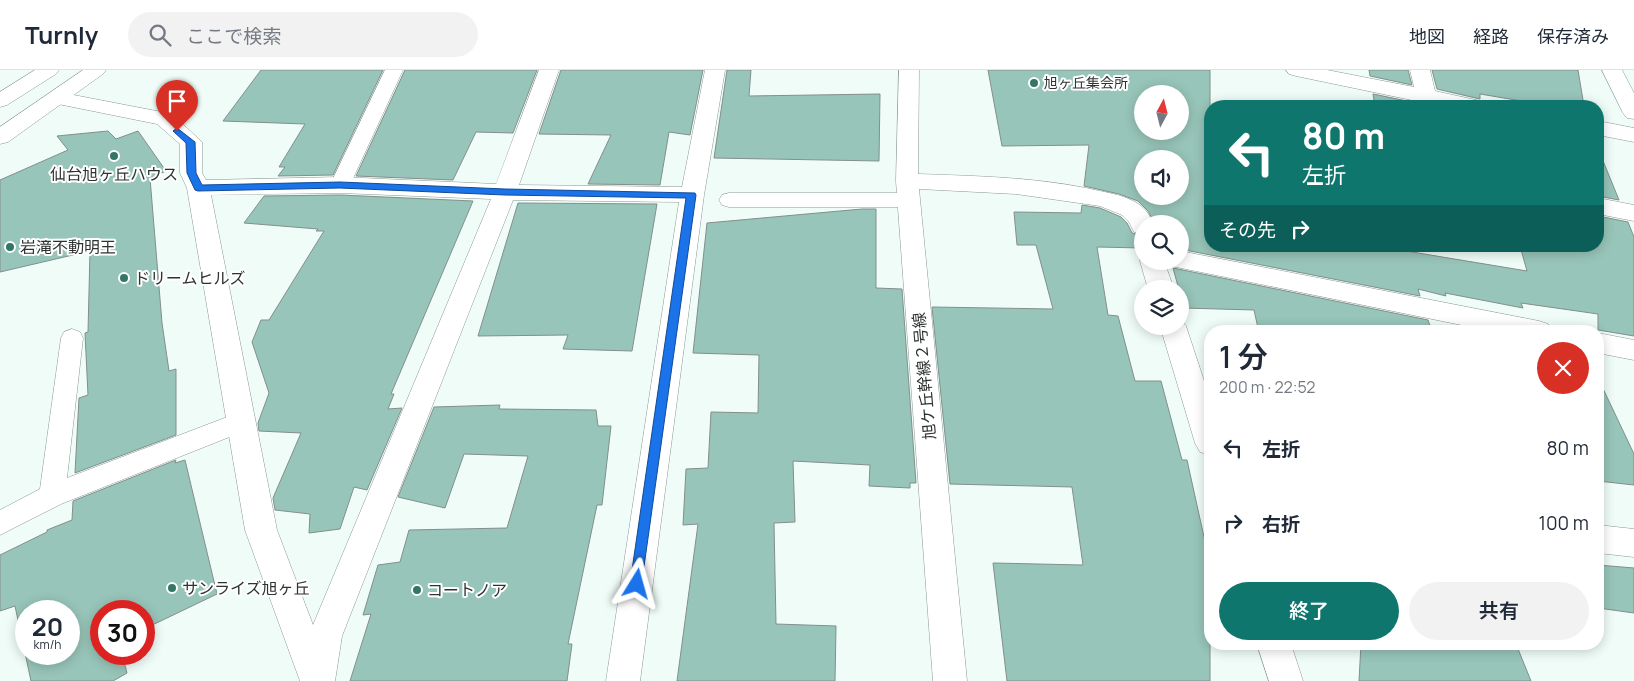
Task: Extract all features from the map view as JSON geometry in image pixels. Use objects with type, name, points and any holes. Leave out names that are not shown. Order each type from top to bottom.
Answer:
[{"type":"street","points":[[0,101],[49,70]]},
{"type":"street","points":[[0,137],[96,70]]},
{"type":"street","points":[[318,681],[325,636],[505,192],[549,70]]},
{"type":"street","points":[[623,681],[692,195],[715,70]]},
{"type":"street","name":"旭ケ丘幹線２号線","points":[[909,70],[908,190],[950,681]]},
{"type":"street","points":[[1296,70],[1443,100]]},
{"type":"street","points":[[1420,70],[1426,97]]},
{"type":"street","points":[[1612,70],[1634,113]]},
{"type":"street","points":[[58,98],[164,120],[191,142],[192,173],[198,188],[262,530],[318,681]]},
{"type":"street","points":[[1604,129],[1634,135]]},
{"type":"street","points":[[908,190],[987,184],[1061,191],[1120,204],[1136,215]]},
{"type":"street","points":[[198,188],[340,185],[505,192],[692,195]]},
{"type":"street","points":[[1604,207],[1634,213]]},
{"type":"street","points":[[1189,262],[1509,325]]},
{"type":"street","points":[[1176,335],[1204,424]]},
{"type":"street","points":[[1604,344],[1634,350]]},
{"type":"street","points":[[1604,540],[1634,543]]},
{"type":"street","points":[[1276,650],[1286,681]]},
{"type":"lane","points":[[340,185],[394,70]]},
{"type":"lane","points":[[729,200],[908,190]]},
{"type":"lane","points":[[52,496],[72,338]]},
{"type":"lane","points":[[0,522],[52,496],[242,421]]},
{"type":"building","points":[[261,70],[383,70],[333,175],[278,176],[285,167],[279,167],[305,124],[223,121]]},
{"type":"building","points":[[405,70],[537,70],[513,133],[476,132],[453,180],[356,176]]},
{"type":"building","points":[[561,70],[703,70],[690,135],[669,132],[660,185],[588,184],[611,135],[539,134]]},
{"type":"building","points":[[727,70],[751,70],[749,96],[880,94],[879,161],[714,158]]},
{"type":"building","points":[[988,70],[1210,70],[1210,100],[1204,100],[1204,252],[1412,252],[1527,271],[1522,252],[1604,252],[1604,217],[1628,222],[1634,237],[1634,336],[1604,331],[1604,325],[1598,325],[1598,314],[1521,303],[1523,308],[1445,293],[1446,296],[1418,289],[1420,296],[1189,251],[1189,215],[1150,215],[1142,205],[1189,205],[1189,150],[1134,150],[1134,200],[1084,186],[1089,145],[1002,146]]},
{"type":"building","points":[[1369,70],[1408,70],[1412,85],[1370,76]]},
{"type":"building","points":[[1432,70],[1578,70],[1583,100],[1516,100],[1480,94],[1480,99],[1437,89]]},
{"type":"building","points":[[1373,94],[1402,100],[1374,100]]},
{"type":"building","points":[[108,131],[116,139],[138,131],[166,171],[150,178],[162,323],[169,371],[176,369],[176,435],[75,473],[79,398],[88,395],[85,333],[88,332],[90,251],[0,272],[0,180],[68,150],[57,136]]},
{"type":"building","points":[[1604,163],[1619,200],[1604,197]]},
{"type":"building","points":[[340,195],[473,201],[391,394],[394,394],[388,409],[402,408],[367,490],[354,487],[340,529],[309,533],[310,514],[275,510],[273,498],[301,433],[259,431],[258,423],[269,393],[252,342],[261,320],[269,320],[324,231],[244,223],[264,196]]},
{"type":"building","points":[[518,203],[657,204],[632,351],[563,349],[568,335],[478,336]]},
{"type":"building","points":[[1082,205],[1100,208],[1121,217],[1134,234],[1134,248],[1097,247],[1108,315],[1118,316],[1135,381],[1161,381],[1182,460],[1187,460],[1204,537],[1204,650],[1210,650],[1210,681],[1007,681],[993,563],[1083,565],[1072,487],[950,484],[932,307],[1053,309],[1036,245],[1017,245],[1014,212],[1081,213]]},
{"type":"building","points":[[876,209],[876,288],[902,289],[916,483],[910,483],[910,488],[869,486],[870,465],[793,461],[795,522],[774,523],[776,624],[836,626],[835,681],[677,681],[698,524],[683,525],[686,469],[708,468],[711,412],[758,413],[759,355],[693,353],[707,223]]},
{"type":"building","points":[[1174,270],[1183,270],[1428,320],[1430,325],[1257,325],[1254,310],[1189,308],[1189,280],[1176,280]]},
{"type":"building","points":[[1604,391],[1634,454],[1634,485],[1604,482]]},
{"type":"building","points":[[500,405],[499,409],[596,410],[598,426],[611,426],[602,505],[597,505],[568,644],[572,644],[567,681],[350,681],[371,614],[363,615],[378,565],[400,562],[409,530],[507,528],[528,456],[464,454],[445,508],[398,497],[434,407]]},
{"type":"building","points":[[176,460],[175,463],[185,460],[217,594],[155,624],[155,600],[90,600],[90,665],[125,665],[127,673],[113,681],[31,681],[28,665],[80,665],[80,600],[15,600],[15,606],[0,611],[0,555],[47,532],[47,530],[72,520],[73,501]]},
{"type":"building","points":[[1604,566],[1634,568],[1634,613],[1604,609]]},
{"type":"building","points":[[1361,650],[1518,650],[1531,681],[1359,681]]},
{"type":"place","name":"旭ヶ丘集会所","points":[[1034,83]]},
{"type":"place","name":"仙台旭ヶ丘ハウス","points":[[114,156]]},
{"type":"place","name":"岩滝不動明王","points":[[10,247]]},
{"type":"place","name":"ドリームヒルズ","points":[[124,278]]},
{"type":"place","name":"サンライズ旭ヶ丘","points":[[172,588]]},
{"type":"place","name":"コートノア","points":[[417,590]]},
{"type":"route","points":[[177,131],[191,142],[192,173],[198,188],[340,185],[505,192],[692,195],[637,584]]}]
